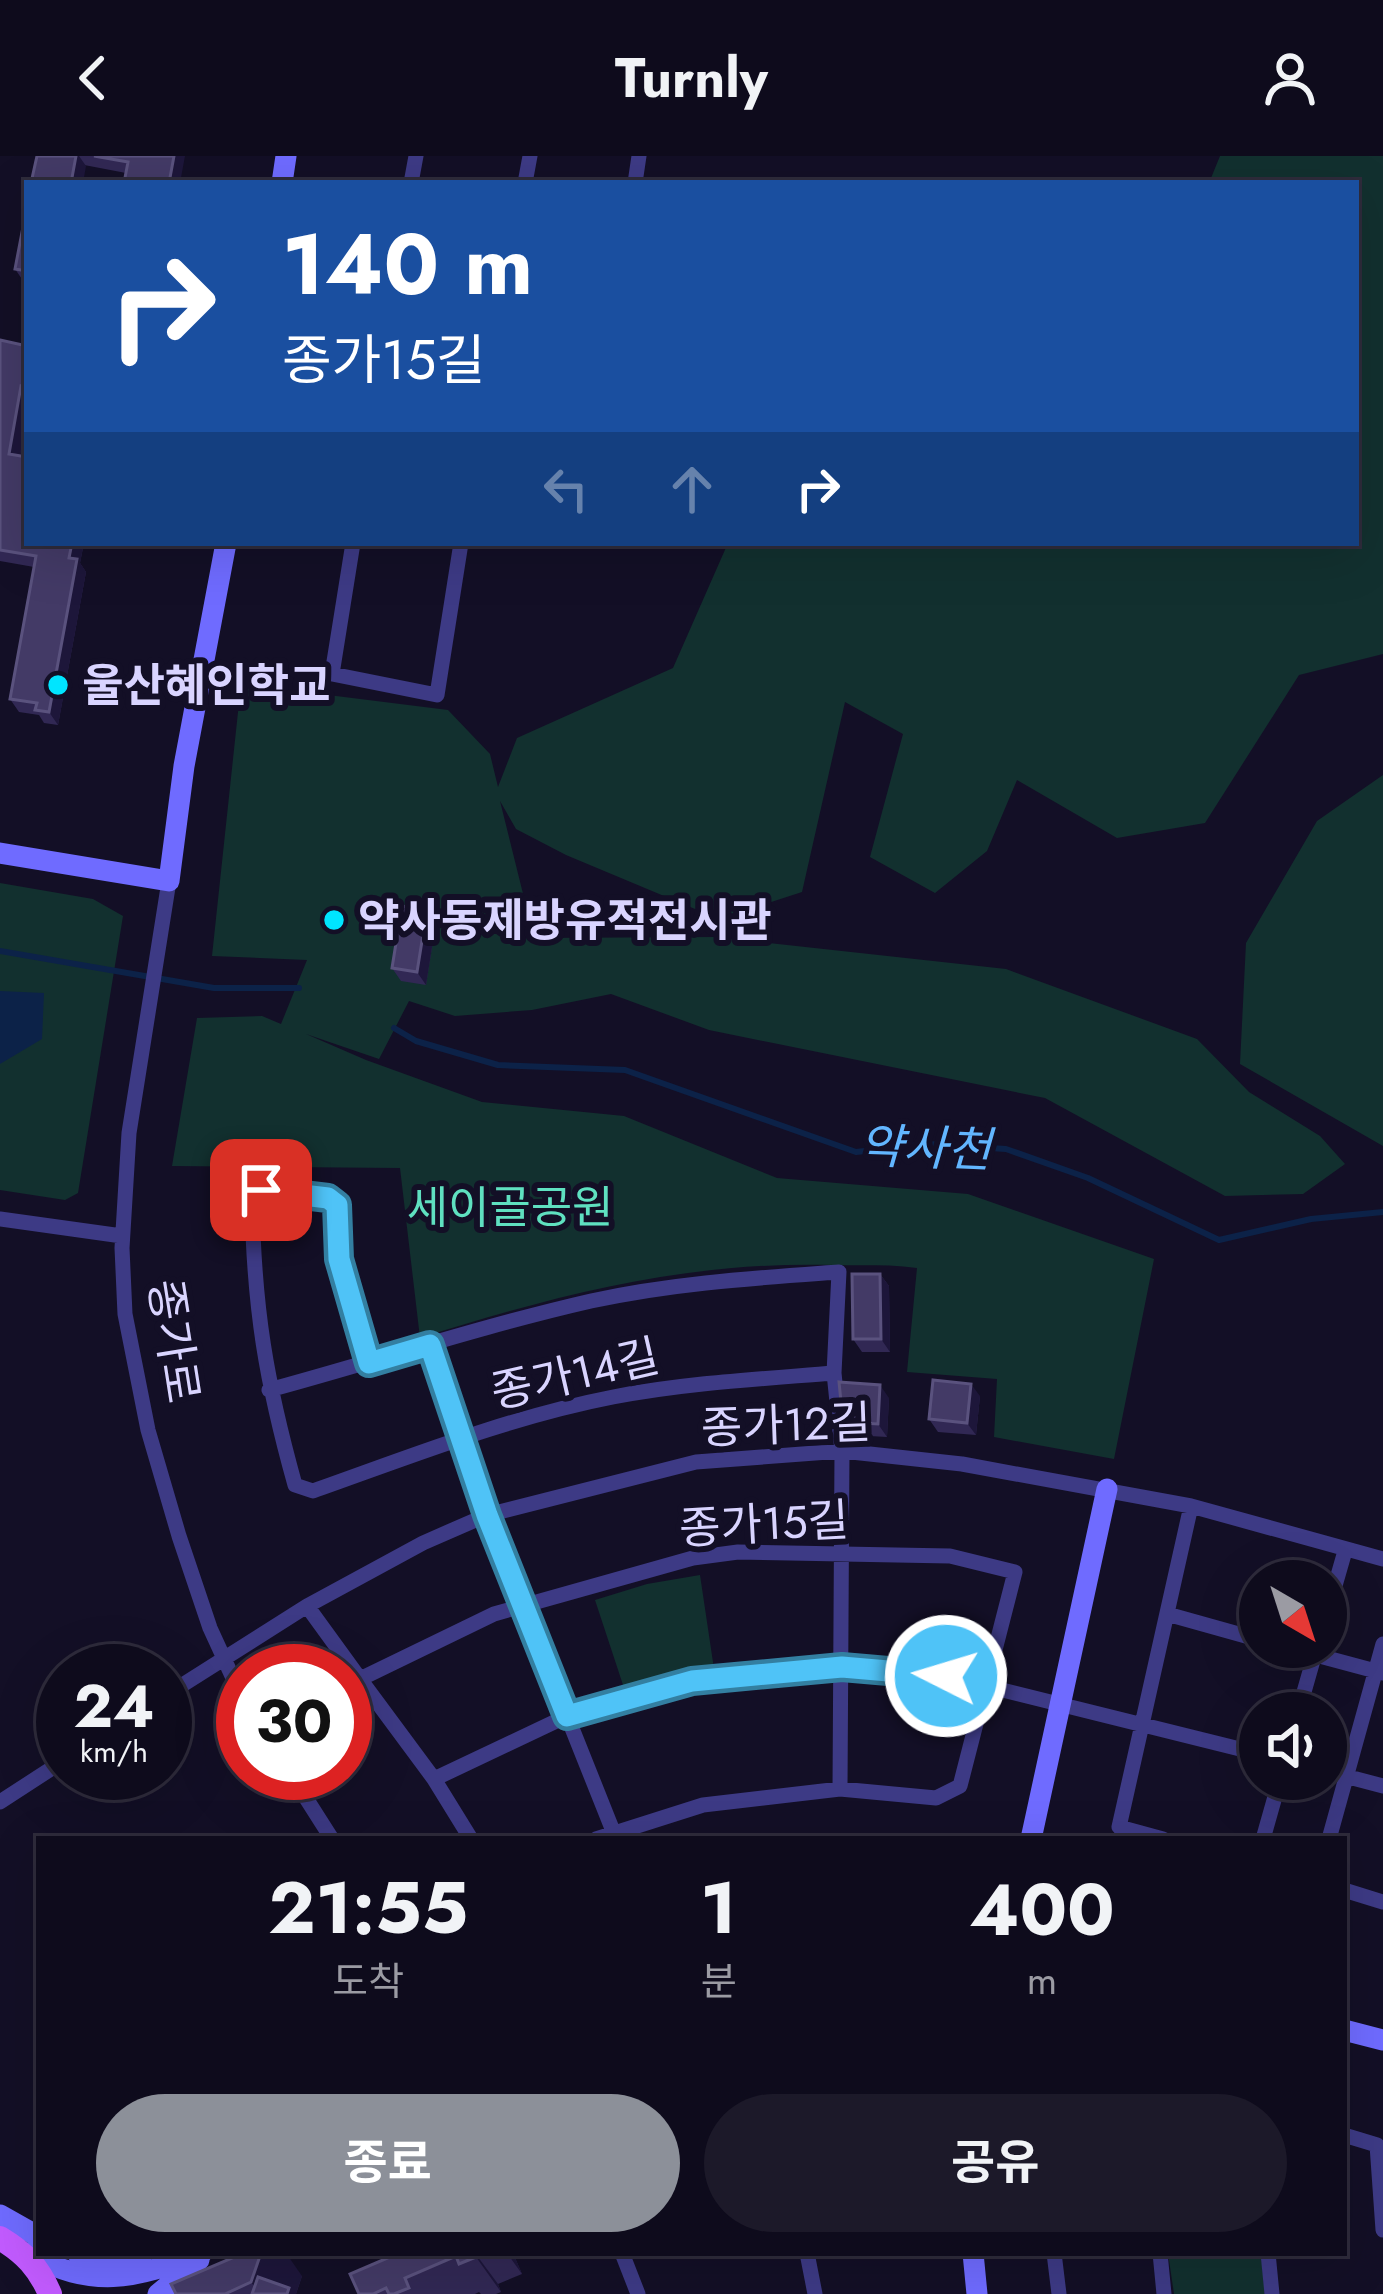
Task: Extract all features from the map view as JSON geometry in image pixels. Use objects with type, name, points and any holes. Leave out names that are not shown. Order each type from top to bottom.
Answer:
[{"type":"main road","points":[[0,854],[169,881],[184,766],[225,546]]},
{"type":"main road","points":[[1032,1836],[1107,1489]]},
{"type":"main road","points":[[1347,2031],[1383,2040]]},
{"type":"main road","points":[[0,2215],[31,2245],[50,2294]]},
{"type":"main road","points":[[0,2238],[31,2245]]},
{"type":"main road","points":[[43,2256],[60,2271],[92,2278],[167,2266],[195,2256]]},
{"type":"main road","points":[[87,2256],[167,2266]]},
{"type":"main road","points":[[158,2294],[201,2256]]},
{"type":"main road","points":[[973,2256],[977,2294]]},
{"type":"street","points":[[352,546],[332,674],[436,694],[461,546]]},
{"type":"street","name":"종가로","points":[[169,881],[130,1133],[122,1236],[125,1314],[148,1430],[217,1644]]},
{"type":"street","name":"종가14길","points":[[369,1363],[339,1259],[337,1205],[328,1198],[261,1190],[252,1202],[254,1280],[269,1390],[295,1484],[313,1491],[461,1438],[614,1397],[703,1383],[834,1373]]},
{"type":"street","points":[[0,1219],[122,1236]]},
{"type":"street","name":"종가14길","points":[[269,1390],[591,1301],[705,1282],[839,1272],[834,1373],[842,1451],[840,1789]]},
{"type":"street","points":[[430,1345],[487,1515],[613,1831]]},
{"type":"street","name":"종가12길","points":[[246,1644],[424,1543],[487,1515],[696,1462],[842,1451],[962,1464],[1107,1489],[1383,1559]]},
{"type":"street","points":[[1152,1836],[1119,1827],[1191,1507]]},
{"type":"street","points":[[1342,1560],[1345,1551]]},
{"type":"street","name":"종가15길","points":[[372,1673],[521,1604],[693,1558],[738,1552],[843,1552],[950,1556],[1015,1572],[985,1686]]},
{"type":"street","points":[[307,1606],[335,1644]]},
{"type":"street","points":[[1167,1614],[1239,1634]]},
{"type":"street","points":[[1347,1773],[1380,1672],[1383,1643]]},
{"type":"street","points":[[1347,1661],[1380,1672]]},
{"type":"street","points":[[434,1779],[567,1716],[692,1681],[842,1667],[946,1676],[1239,1748]]},
{"type":"street","points":[[602,1836],[703,1805],[840,1789],[937,1798],[960,1786],[985,1686]]},
{"type":"street","points":[[372,1695],[469,1836]]},
{"type":"street","points":[[1347,1776],[1383,1786]]},
{"type":"street","points":[[0,1802],[36,1779]]},
{"type":"street","points":[[307,1800],[330,1836]]},
{"type":"street","points":[[1264,1836],[1274,1800]]},
{"type":"street","points":[[1330,1836],[1340,1800]]},
{"type":"street","points":[[1347,1891],[1383,1901]]},
{"type":"street","points":[[1347,2136],[1377,2145],[1383,2230]]},
{"type":"street","points":[[623,2256],[638,2294]]},
{"type":"street","points":[[808,2256],[815,2294]]},
{"type":"street","points":[[1054,2256],[1060,2294]]},
{"type":"street","points":[[1160,2256],[1164,2294]]},
{"type":"street","points":[[1268,2256],[1272,2294]]},
{"type":"green space","name":"세이골공원","points":[[1220,156],[1383,156],[1383,654],[1299,675],[1205,823],[1117,838],[1017,780],[987,851],[935,893],[870,857],[903,734],[845,702],[802,892],[719,919],[516,829],[500,801],[534,938],[715,937],[1006,969],[1197,1039],[1249,1092],[1320,1136],[1345,1164],[1303,1194],[1225,1196],[1045,1098],[709,1030],[611,994],[532,1010],[455,1016],[409,1001],[379,1059],[306,1034],[482,1102],[624,1116],[777,1178],[968,1194],[1154,1259],[1114,1459],[994,1437],[997,1379],[907,1372],[917,1268],[779,1265],[675,1275],[523,1307],[420,1338],[400,1168],[172,1166],[197,1018],[262,1016],[281,1024],[307,960],[212,956],[241,684],[448,710],[490,754],[498,787],[517,738],[673,668],[727,546],[1359,546],[1359,180],[1210,180]]},
{"type":"green space","points":[[1383,775],[1383,1146],[1240,1064],[1246,943],[1317,821]]},
{"type":"green space","points":[[0,883],[93,899],[123,916],[78,1193],[65,1200],[0,1190]]},
{"type":"green space","points":[[700,1575],[714,1669],[624,1688],[595,1600]]},
{"type":"green space","points":[[1168,2256],[1261,2256],[1265,2294],[1174,2294]]},
{"type":"water","points":[[0,991],[44,993],[42,1039],[0,1064]]},
{"type":"building","points":[[37,156],[76,156],[72,180],[32,180]]},
{"type":"building","points":[[94,156],[174,156],[170,180],[125,180],[128,162]]},
{"type":"building","points":[[24,222],[24,270],[15,269]]},
{"type":"building","points":[[0,340],[24,345],[24,387],[9,454],[24,456],[24,546],[71,546],[69,558],[77,559],[49,712],[35,710],[37,703],[10,699],[36,556],[0,550]]},
{"type":"building","points":[[402,906],[427,910],[417,972],[392,968]]},
{"type":"building","points":[[852,1274],[880,1274],[881,1339],[853,1339]]},
{"type":"building","points":[[933,1380],[971,1384],[967,1423],[929,1419]]},
{"type":"building","points":[[839,1382],[880,1385],[878,1424],[843,1422]]},
{"type":"building","points":[[237,2256],[260,2256],[251,2282],[225,2294],[176,2294],[171,2284]]},
{"type":"building","points":[[392,2256],[456,2256],[405,2278],[409,2288],[394,2294],[386,2288],[359,2294],[350,2274]]},
{"type":"building","points":[[258,2277],[289,2288],[287,2294],[252,2294]]},
{"type":"waterway","name":"약사천","points":[[0,951],[214,988],[299,988]]},
{"type":"waterway","name":"약사천","points":[[394,1028],[416,1041],[498,1065],[625,1070],[856,1152],[928,1144],[1006,1149],[1088,1178],[1219,1240],[1311,1219],[1383,1212]]},
{"type":"place","name":"울산혜인학교","points":[[58,685]]},
{"type":"place","name":"약사동제방유적전시관","points":[[334,920]]},
{"type":"route","points":[[261,1190],[328,1198],[337,1205],[339,1259],[369,1363],[430,1345],[487,1515],[567,1716],[692,1681],[842,1667],[946,1676]]}]
